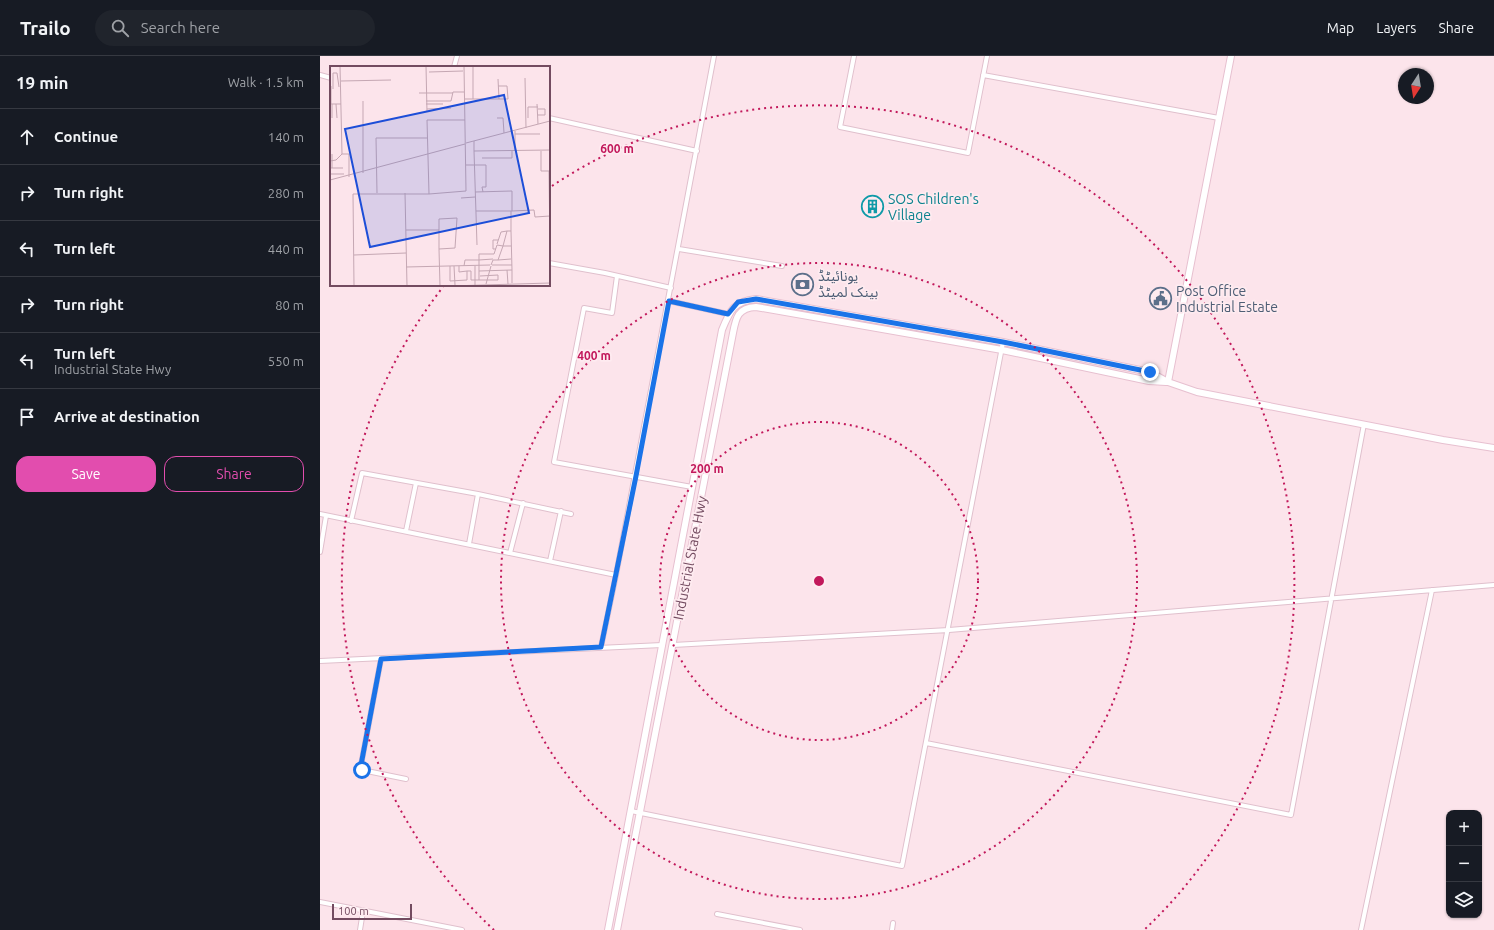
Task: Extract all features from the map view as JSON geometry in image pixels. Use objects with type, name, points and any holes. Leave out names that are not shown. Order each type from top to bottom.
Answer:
[{"type":"main road","points":[[1231,56],[1168,382],[1197,392],[1494,448]]},
{"type":"main road","name":"Industrial State Hwy","points":[[608,930],[722,330],[728,314],[738,302],[756,299],[1003,342],[1150,372],[1168,382]]},
{"type":"main road","name":"Industrial State Hwy","points":[[617,930],[734,325],[736,318],[743,309],[756,307],[1002,350],[1148,381],[1168,382]]},
{"type":"main road","points":[[671,597],[682,599]]},
{"type":"main road","points":[[653,693],[663,694]]},
{"type":"street","points":[[454,66],[457,56]]},
{"type":"street","points":[[601,647],[636,476],[714,56]]},
{"type":"street","points":[[854,56],[840,128],[968,153],[987,56]]},
{"type":"street","points":[[320,75],[330,78]]},
{"type":"street","points":[[983,75],[1219,118]]},
{"type":"street","points":[[550,118],[697,151]]},
{"type":"street","points":[[678,249],[782,266]]},
{"type":"street","points":[[550,263],[671,288]]},
{"type":"street","points":[[617,276],[612,312],[584,308],[554,462],[692,487]]},
{"type":"street","points":[[669,301],[728,314]]},
{"type":"street","points":[[631,812],[902,866],[1003,342]]},
{"type":"street","points":[[926,743],[1291,815],[1364,424]]},
{"type":"street","points":[[351,520],[362,473],[478,494],[571,514]]},
{"type":"street","points":[[406,531],[416,483]]},
{"type":"street","points":[[468,544],[478,494]]},
{"type":"street","points":[[510,553],[523,503]]},
{"type":"street","points":[[550,561],[561,511]]},
{"type":"street","points":[[320,514],[616,575]]},
{"type":"street","points":[[320,552],[326,516]]},
{"type":"street","points":[[673,645],[948,630],[1494,586]]},
{"type":"street","points":[[1362,930],[1432,590]]},
{"type":"street","points":[[320,661],[662,645]]},
{"type":"street","points":[[381,659],[361,765],[362,770],[406,779]]},
{"type":"street","points":[[320,902],[462,930]]},
{"type":"street","points":[[360,930],[363,911]]},
{"type":"street","points":[[717,914],[800,930]]},
{"type":"street","points":[[892,930],[894,923]]},
{"type":"place","name":"SOS Children's Village","points":[[872,207]]},
{"type":"place","name":"یونائیٹڈ بینک لمیٹڈ","points":[[802,284]]},
{"type":"place","name":"Post Office Industrial Estate","points":[[1161,299]]},
{"type":"route","points":[[362,770],[361,765],[381,659],[601,647],[636,476],[669,301],[728,314],[738,302],[756,299],[1003,342],[1150,372]]}]
